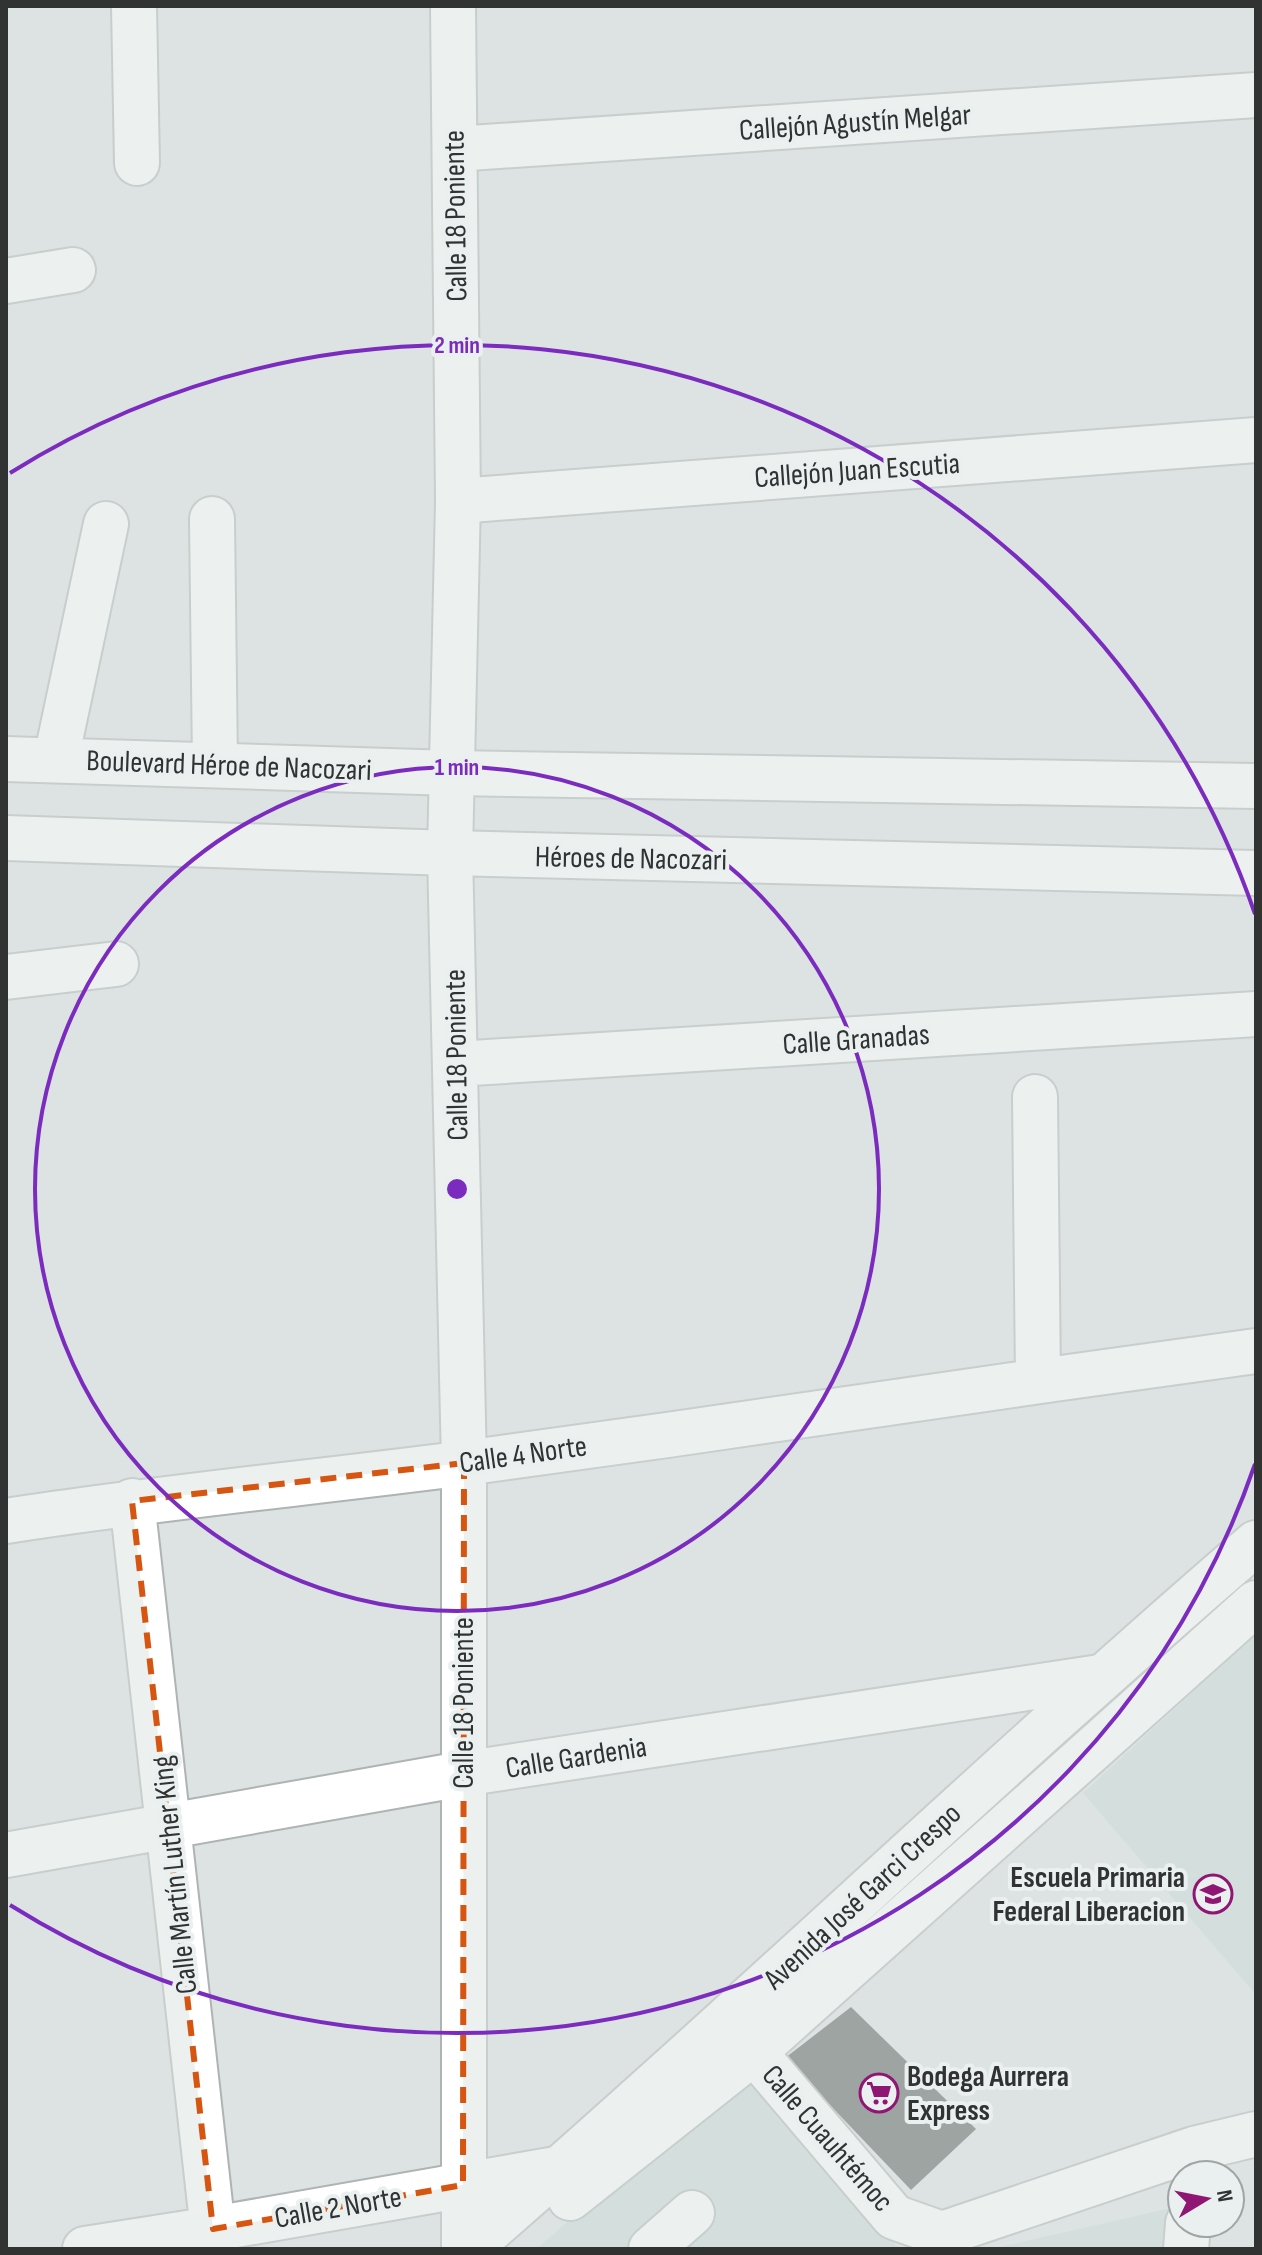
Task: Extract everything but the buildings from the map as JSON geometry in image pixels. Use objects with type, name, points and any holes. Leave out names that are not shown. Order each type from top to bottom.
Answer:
[{"type":"street","points":[[134,6],[137,163]]},
{"type":"street","name":"Calle 18 Poniente","points":[[453,6],[458,501],[450,853],[464,1463],[463,2185],[466,2249]]},
{"type":"street","name":"Callejón Agustín Melgar","points":[[455,149],[1256,95]]},
{"type":"street","points":[[6,281],[73,270]]},
{"type":"street","name":"Callejón Juan Escutia","points":[[458,501],[1256,440]]},
{"type":"street","points":[[212,519],[215,764]]},
{"type":"street","points":[[56,759],[106,524]]},
{"type":"street","name":"Boulevard Héroe de Nacozari","points":[[6,759],[452,773]]},
{"type":"street","points":[[452,773],[1256,786]]},
{"type":"street","name":"Héroes de Nacozari","points":[[6,838],[450,853],[1256,873]]},
{"type":"street","points":[[6,977],[116,964]]},
{"type":"street","name":"Calle Granadas","points":[[456,1064],[1256,1014]]},
{"type":"street","points":[[1035,1097],[1038,1380]]},
{"type":"street","name":"Calle 4 Norte","points":[[6,1521],[132,1501],[464,1463],[1256,1351]]},
{"type":"street","name":"Calle Martín Luther King","points":[[132,1501],[214,2239]]},
{"type":"street","name":"Avenida José Garci Crespo","points":[[738,2039],[1100,1677],[1256,1543]]},
{"type":"street","name":"Avenida José Garci Crespo","points":[[466,2249],[572,2177],[1256,1603]]},
{"type":"street","name":"Calle Gardenia","points":[[6,1855],[462,1774],[1100,1677]]},
{"type":"street","name":"Calle Cuauhtémoc","points":[[738,2039],[894,2217],[942,2234],[1166,2170]]},
{"type":"street","points":[[1200,2159],[1256,2134]]},
{"type":"street","name":"Avenida José Garci Crespo","points":[[511,2249],[572,2177]]},
{"type":"street","name":"Calle 2 Norte","points":[[85,2249],[214,2239],[463,2185],[572,2177]]},
{"type":"street","points":[[651,2249],[692,2213]]},
{"type":"highlighted area","points":[[464,1463],[463,2185],[213,2229],[132,1501]]},
{"type":"shaded area","name":"Escuela Primaria Federal Liberacion","points":[[1256,1634],[1256,1995],[1083,1793]]},
{"type":"shaded area","points":[[743,2071],[899,2249],[536,2249]]},
{"type":"shaded area","points":[[1166,2209],[1166,2239],[1172,2239],[1171,2249],[991,2249]]},
{"type":"place","name":"Escuela Primaria Federal Liberacion","points":[[1213,1894]]},
{"type":"place","name":"Bodega Aurrera Express","points":[[879,2093]]}]
